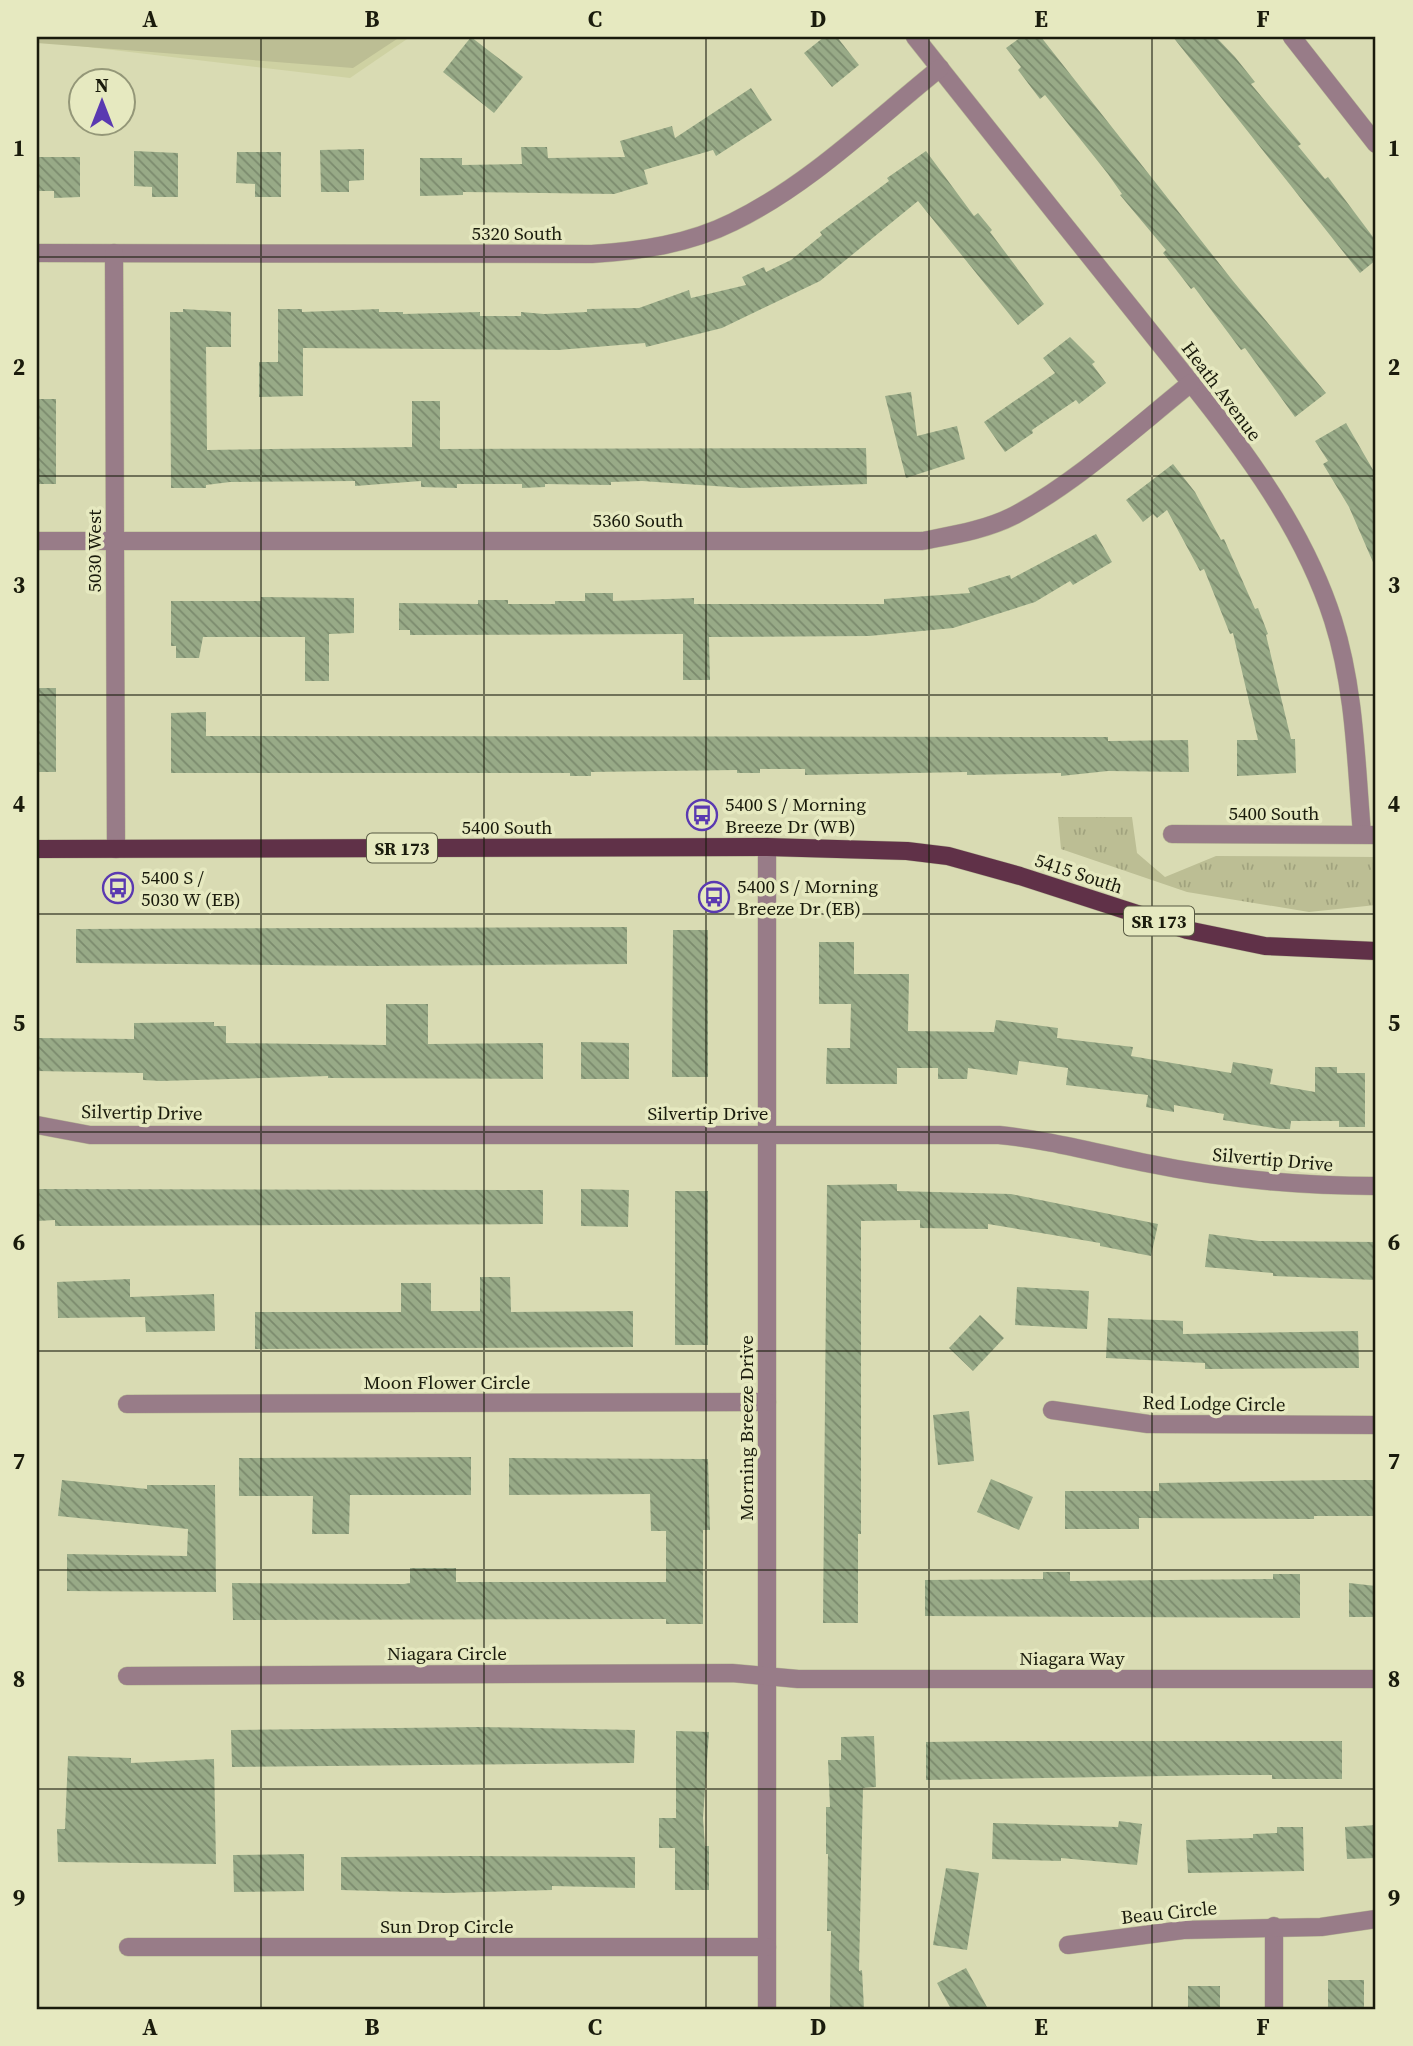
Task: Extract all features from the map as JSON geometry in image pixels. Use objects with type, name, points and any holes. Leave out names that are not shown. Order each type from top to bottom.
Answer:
[{"type":"main road","name":"5400 South","points":[[37,849],[766,847]]},
{"type":"main road","name":"5415 South","points":[[766,847],[866,849],[948,856],[1187,930],[1265,946],[1376,951]]},
{"type":"street","name":"Heath Avenue","points":[[915,37],[1191,383],[1265,484],[1300,542],[1333,620],[1354,720],[1369,835]]},
{"type":"street","points":[[1292,37],[1376,144]]},
{"type":"street","name":"5320 South","points":[[37,253],[592,254],[667,246],[731,224],[776,198],[940,68]]},
{"type":"street","name":"5030 West","points":[[114,253],[116,849]]},
{"type":"street","name":"5360 South","points":[[37,541],[922,541],[976,530],[1014,515],[1066,481],[1191,383]]},
{"type":"street","name":"5400 South","points":[[1172,835],[1369,835]]},
{"type":"street","name":"Morning Breeze Drive","points":[[766,847],[767,2009]]},
{"type":"street","name":"Silvertip Drive","points":[[37,1125],[90,1135],[999,1135],[1046,1140],[1145,1163],[1238,1179],[1287,1184],[1376,1186]]},
{"type":"street","name":"Moon Flower Circle","points":[[127,1404],[767,1402]]},
{"type":"street","name":"Red Lodge Circle","points":[[1052,1410],[1148,1424],[1376,1425]]},
{"type":"street","name":"Niagara Circle","points":[[127,1676],[732,1674],[767,1677]]},
{"type":"street","name":"Niagara Way","points":[[767,1677],[1376,1679]]},
{"type":"street","name":"Beau Circle","points":[[1068,1945],[1183,1930],[1348,1925],[1376,1919]]},
{"type":"street","points":[[1274,1926],[1274,2009]]},
{"type":"street","name":"Sun Drop Circle","points":[[128,1947],[767,1947]]},
{"type":"shaded area","points":[[37,37],[410,37],[350,78],[37,41]]},
{"type":"green space","points":[[37,37],[400,37],[353,68],[37,43]]},
{"type":"green space","points":[[1058,817],[1132,817],[1137,853],[1165,877],[1216,856],[1376,857],[1376,905],[1309,912],[1187,892],[1061,849]]},
{"type":"building","points":[[471,37],[523,77],[494,113],[443,72]]},
{"type":"building","points":[[824,37],[837,37],[859,65],[832,87],[804,53]]},
{"type":"building","points":[[1021,37],[1041,37],[1233,281],[1326,393],[1295,417],[1245,348],[1241,350],[1194,287],[1191,289],[1163,253],[1166,250],[1120,195],[1122,194],[1108,174],[1045,95],[1040,99],[1018,70],[1021,67],[1006,48]]},
{"type":"building","points":[[1173,37],[1216,37],[1235,57],[1255,82],[1251,84],[1301,144],[1298,146],[1325,179],[1328,177],[1376,241],[1376,260],[1360,273]]},
{"type":"building","points":[[751,88],[772,120],[716,156],[713,150],[644,170],[648,184],[614,194],[463,192],[463,195],[420,196],[420,158],[462,158],[462,165],[522,164],[521,147],[547,147],[548,158],[625,157],[620,141],[672,126],[675,138]]},
{"type":"building","points":[[364,149],[364,180],[349,181],[349,192],[321,192],[320,150]]},
{"type":"building","points":[[134,151],[178,153],[178,197],[152,197],[152,187],[134,186]]},
{"type":"building","points":[[926,151],[974,216],[978,213],[992,230],[990,232],[1044,304],[1018,325],[918,201],[820,281],[722,328],[646,347],[645,343],[558,350],[303,348],[303,396],[259,397],[259,362],[278,362],[278,309],[302,309],[302,312],[379,309],[379,312],[403,314],[480,312],[480,316],[521,316],[521,312],[544,314],[587,312],[587,309],[639,308],[689,290],[691,298],[746,285],[742,277],[764,267],[766,272],[791,260],[822,235],[820,232],[889,181],[887,178]]},
{"type":"building","points":[[237,152],[281,152],[281,197],[255,197],[255,184],[236,183]]},
{"type":"building","points":[[37,157],[80,157],[80,197],[54,198],[54,191],[37,191]]},
{"type":"building","points":[[183,309],[231,312],[231,347],[206,347],[207,450],[412,447],[412,401],[440,401],[440,449],[866,448],[867,484],[743,488],[642,481],[611,482],[611,485],[545,484],[545,487],[522,488],[522,484],[457,484],[457,488],[421,487],[421,481],[355,486],[355,481],[230,482],[206,485],[206,488],[171,488],[170,312],[183,312]]},
{"type":"building","points":[[1070,337],[1095,362],[1092,364],[1106,383],[1079,404],[1076,400],[1032,430],[1033,433],[1005,452],[984,422],[1055,373],[1043,358]]},
{"type":"building","points":[[911,392],[917,436],[957,426],[965,459],[906,478],[885,396]]},
{"type":"building","points":[[37,399],[56,399],[56,484],[37,484]]},
{"type":"building","points":[[1346,423],[1376,475],[1376,569],[1349,507],[1323,464],[1328,461],[1315,441]]},
{"type":"building","points":[[1173,464],[1195,492],[1221,540],[1224,539],[1255,609],[1258,608],[1268,634],[1266,635],[1291,739],[1295,739],[1296,773],[1237,776],[1237,740],[1258,740],[1233,633],[1230,634],[1204,569],[1200,571],[1167,510],[1157,518],[1153,514],[1143,522],[1126,500]]},
{"type":"building","points":[[1096,534],[1112,562],[1073,585],[1070,581],[1035,602],[953,628],[869,636],[709,637],[710,680],[683,680],[683,634],[410,635],[410,630],[399,630],[399,603],[478,604],[478,600],[508,600],[508,604],[555,604],[555,601],[585,601],[585,593],[613,593],[613,601],[694,598],[694,604],[884,604],[884,599],[970,593],[968,588],[1010,575],[1011,579]]},
{"type":"building","points":[[261,597],[354,598],[354,633],[329,634],[329,681],[305,681],[305,637],[203,637],[199,658],[176,658],[176,646],[171,646],[171,601],[261,601]]},
{"type":"building","points":[[37,688],[56,688],[56,772],[37,772]]},
{"type":"building","points":[[206,712],[206,736],[1108,737],[1108,741],[1188,740],[1189,772],[1108,771],[1061,776],[1061,773],[967,775],[967,772],[805,775],[805,769],[760,769],[760,773],[737,773],[737,770],[591,772],[591,776],[570,776],[570,773],[171,773],[171,713]]},
{"type":"building","points":[[627,927],[627,964],[374,966],[76,963],[76,929]]},
{"type":"building","points":[[673,930],[708,930],[708,1077],[672,1077]]},
{"type":"building","points":[[819,942],[854,942],[854,974],[909,974],[908,1031],[994,1032],[996,1020],[1058,1028],[1057,1038],[1133,1047],[1131,1056],[1231,1073],[1233,1062],[1273,1069],[1270,1084],[1315,1092],[1315,1067],[1337,1067],[1337,1073],[1365,1073],[1365,1127],[1339,1127],[1339,1121],[1291,1121],[1290,1129],[1280,1129],[1223,1120],[1224,1114],[1174,1105],[1174,1112],[1146,1107],[1148,1095],[1066,1085],[1068,1068],[1019,1061],[1017,1075],[968,1068],[967,1079],[938,1079],[938,1068],[897,1068],[897,1084],[826,1084],[827,1048],[850,1048],[851,1004],[819,1004]]},
{"type":"building","points":[[386,1004],[428,1004],[428,1044],[543,1043],[543,1079],[328,1076],[161,1081],[143,1080],[143,1073],[37,1071],[37,1038],[134,1039],[134,1023],[214,1022],[214,1026],[226,1026],[226,1043],[386,1045]]},
{"type":"building","points":[[581,1042],[629,1043],[629,1079],[581,1079]]},
{"type":"building","points":[[897,1184],[897,1191],[1011,1194],[1158,1224],[1151,1256],[1100,1246],[1100,1243],[988,1224],[988,1229],[920,1228],[920,1220],[861,1221],[861,1534],[858,1534],[858,1623],[823,1623],[827,1185]]},
{"type":"building","points":[[37,1189],[543,1190],[543,1224],[55,1226],[55,1220],[37,1221]]},
{"type":"building","points":[[581,1189],[629,1190],[628,1227],[581,1226]]},
{"type":"building","points":[[675,1191],[708,1191],[708,1345],[675,1345]]},
{"type":"building","points":[[1209,1234],[1259,1241],[1376,1242],[1376,1280],[1273,1276],[1273,1273],[1205,1267]]},
{"type":"building","points":[[480,1277],[510,1277],[511,1312],[633,1311],[633,1347],[255,1349],[255,1312],[401,1312],[401,1283],[431,1283],[431,1311],[480,1311]]},
{"type":"building","points":[[130,1279],[130,1297],[214,1294],[215,1331],[146,1332],[145,1317],[58,1318],[57,1282]]},
{"type":"building","points":[[1017,1287],[1089,1291],[1087,1329],[1015,1325]]},
{"type":"building","points":[[980,1315],[1004,1338],[973,1371],[949,1348]]},
{"type":"building","points":[[1108,1318],[1183,1321],[1183,1334],[1358,1331],[1359,1368],[1205,1369],[1205,1363],[1106,1358]]},
{"type":"building","points":[[969,1411],[974,1461],[938,1465],[933,1415]]},
{"type":"building","points":[[471,1457],[471,1495],[350,1495],[349,1534],[312,1534],[313,1496],[239,1496],[239,1458]]},
{"type":"building","points":[[509,1458],[708,1459],[710,1530],[703,1530],[703,1624],[666,1624],[666,1619],[233,1620],[232,1583],[404,1584],[410,1583],[410,1568],[456,1568],[456,1582],[666,1582],[666,1531],[651,1531],[650,1494],[509,1495]]},
{"type":"building","points":[[991,1479],[1033,1497],[1019,1530],[977,1512]]},
{"type":"building","points":[[62,1480],[147,1489],[147,1485],[215,1485],[216,1592],[67,1591],[67,1554],[187,1556],[188,1529],[58,1516]]},
{"type":"building","points":[[1376,1480],[1376,1516],[1314,1516],[1314,1519],[1139,1518],[1139,1529],[1065,1529],[1065,1491],[1159,1491],[1159,1483]]},
{"type":"building","points":[[1043,1572],[1070,1572],[1070,1581],[1273,1579],[1273,1574],[1300,1574],[1300,1618],[925,1616],[925,1580],[1043,1579]]},
{"type":"building","points":[[1349,1583],[1376,1586],[1376,1617],[1349,1617]]},
{"type":"building","points":[[478,1727],[635,1730],[634,1763],[232,1767],[231,1730]]},
{"type":"building","points":[[676,1731],[709,1732],[703,1818],[705,1846],[709,1846],[709,1890],[675,1890],[675,1848],[659,1848],[659,1818],[676,1818]]},
{"type":"building","points":[[874,1736],[876,1787],[863,1788],[859,1971],[862,1970],[864,2009],[830,2009],[831,1931],[827,1931],[826,1854],[826,1807],[830,1807],[828,1760],[841,1760],[841,1737]]},
{"type":"building","points":[[1342,1741],[1342,1779],[1272,1779],[1272,1775],[1227,1775],[926,1780],[926,1742]]},
{"type":"building","points":[[68,1756],[131,1758],[131,1763],[214,1759],[216,1864],[58,1862],[57,1829],[65,1829]]},
{"type":"building","points":[[1119,1821],[1142,1824],[1137,1865],[1061,1858],[1061,1861],[992,1859],[993,1823],[1118,1827]]},
{"type":"building","points":[[1376,1825],[1376,1858],[1347,1859],[1345,1827]]},
{"type":"building","points":[[1277,1827],[1303,1827],[1304,1871],[1188,1873],[1186,1840],[1253,1838],[1253,1834],[1277,1833]]},
{"type":"building","points":[[304,1854],[304,1891],[234,1892],[233,1855]]},
{"type":"building","points":[[341,1857],[635,1857],[635,1888],[552,1886],[552,1890],[447,1893],[341,1890]]},
{"type":"building","points":[[946,1868],[979,1873],[967,1950],[933,1945]]},
{"type":"building","points":[[966,1968],[988,2009],[951,2009],[937,1983]]},
{"type":"building","points":[[1328,1980],[1364,1980],[1364,2009],[1328,2009]]},
{"type":"building","points":[[1188,1986],[1220,1986],[1220,2009],[1188,2009]]},
{"type":"place","name":"5400 S / Morning Breeze Dr (WB)","points":[[702,815]]},
{"type":"place","name":"5400 S / 5030 W (EB)","points":[[118,888]]},
{"type":"place","name":"5400 S / Morning Breeze Dr (EB)","points":[[714,897]]}]
